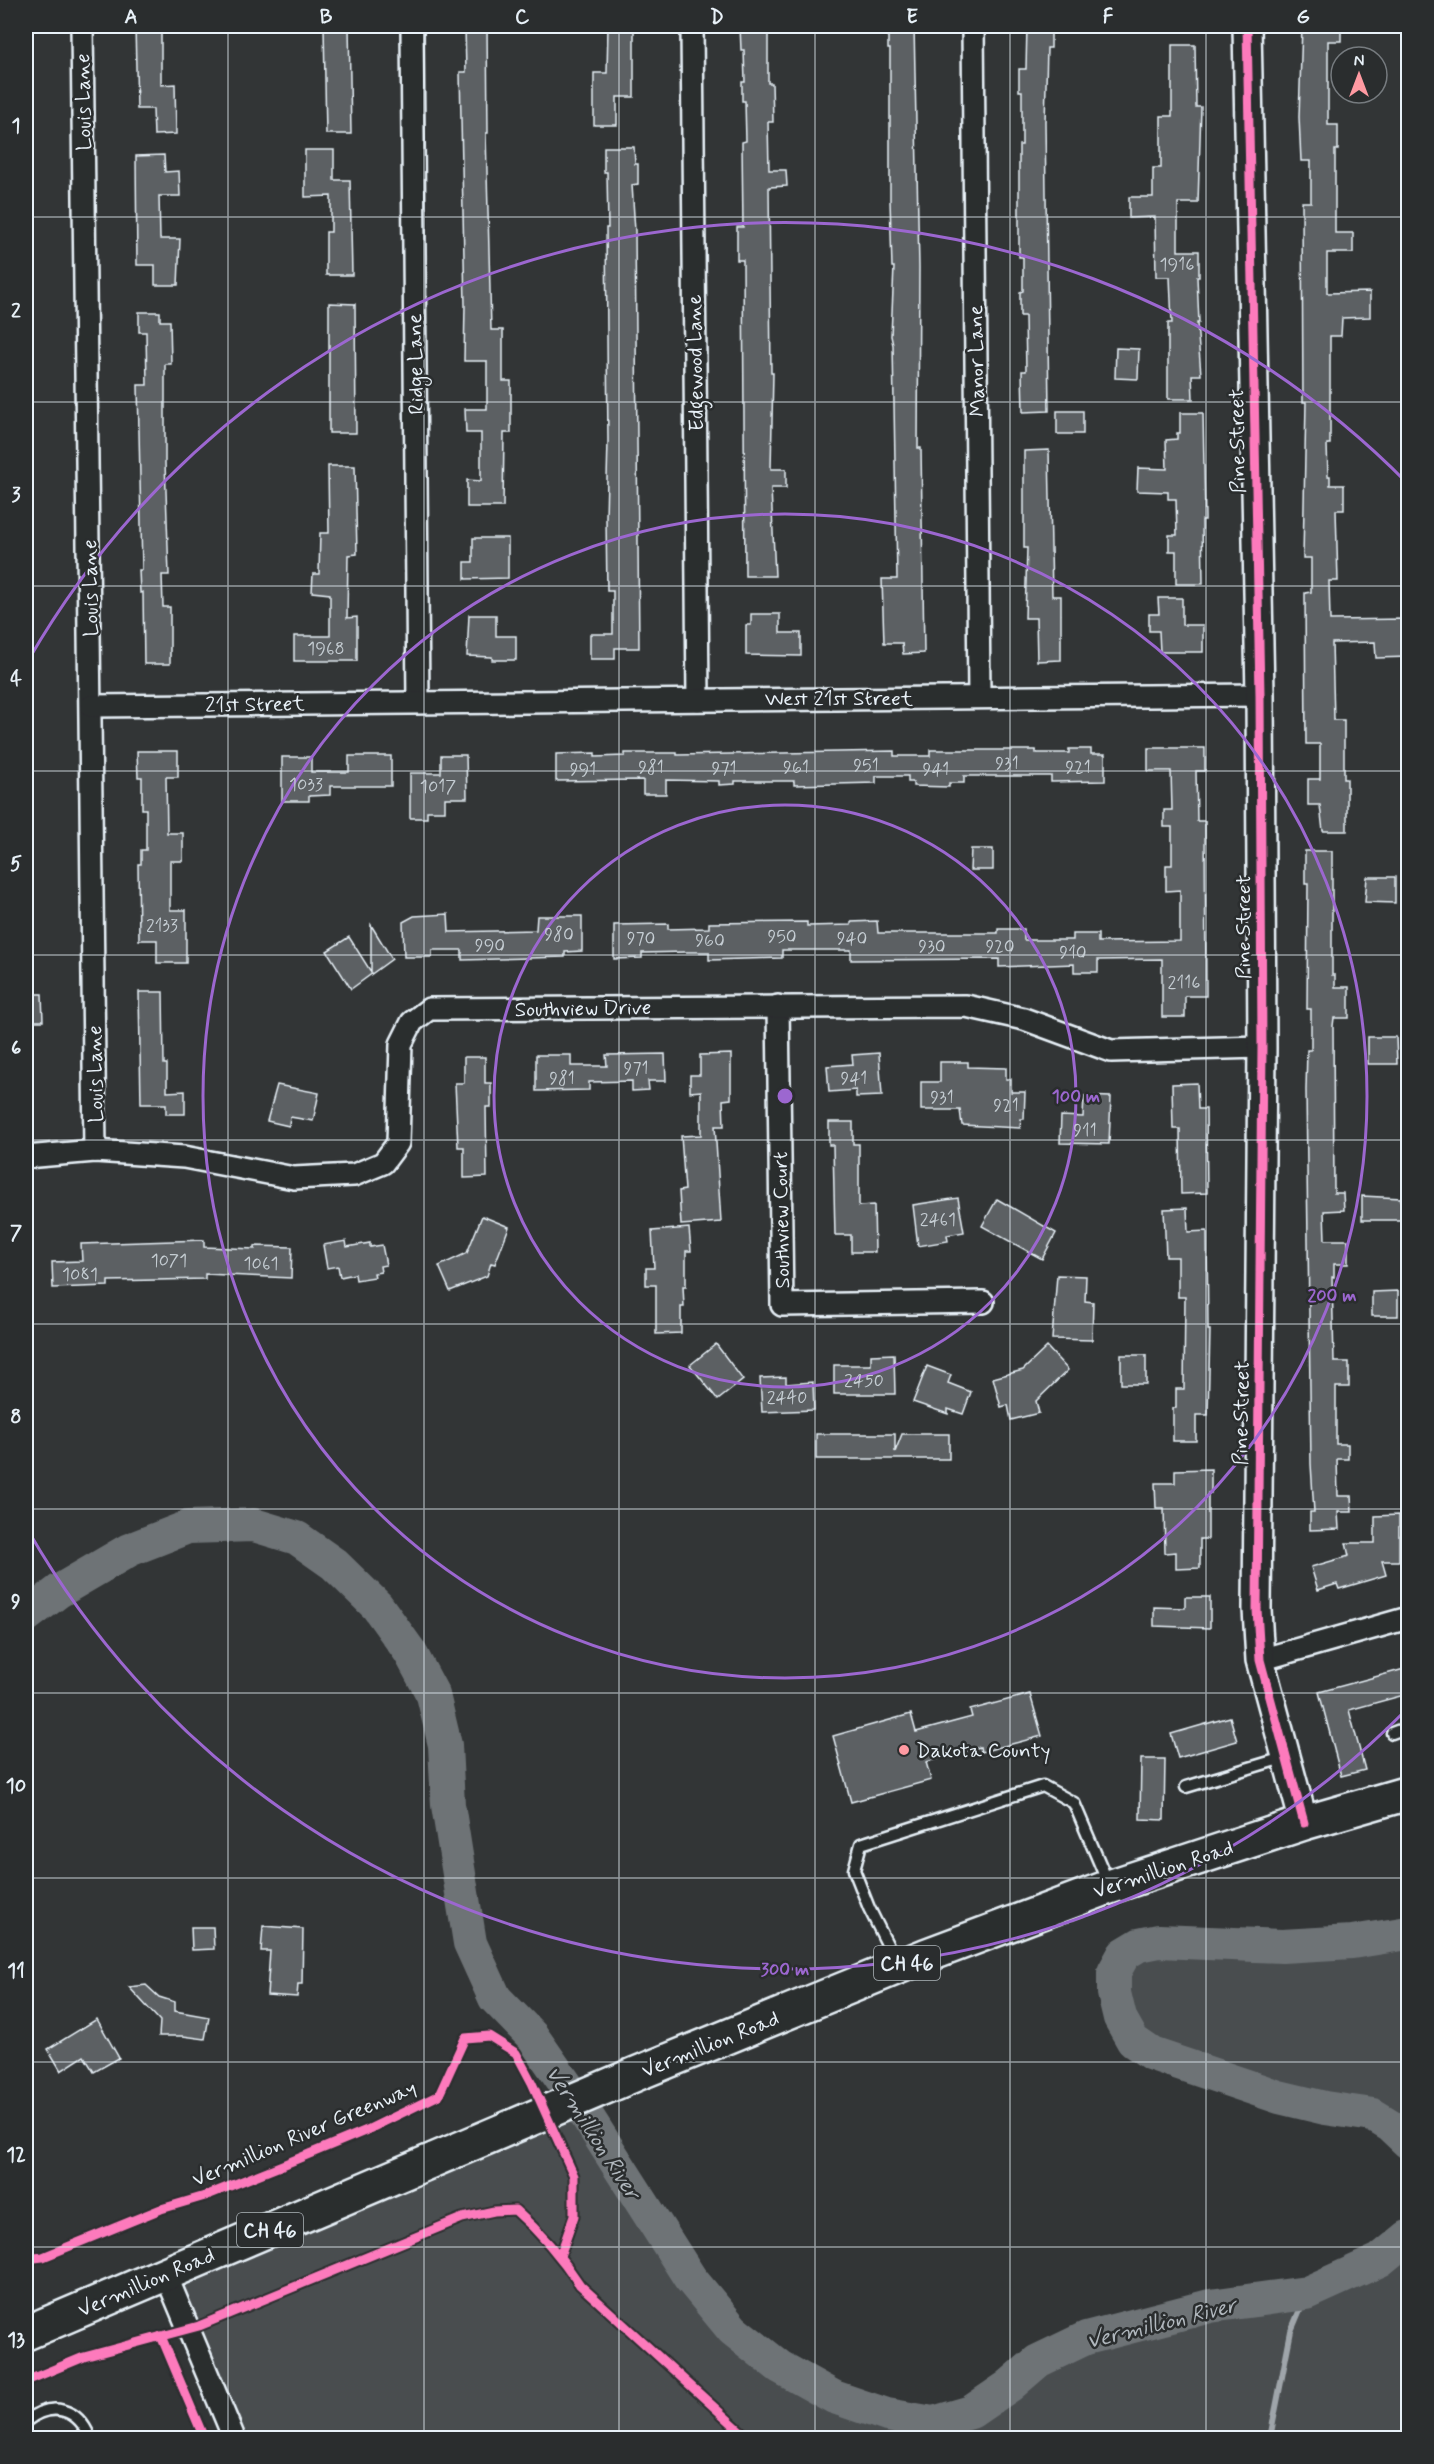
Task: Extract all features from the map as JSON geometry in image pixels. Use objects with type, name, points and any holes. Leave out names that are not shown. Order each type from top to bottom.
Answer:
[{"type":"main road","name":"Vermillion Road","points":[[26,2333],[636,2074],[899,1967],[1109,1887],[1304,1823],[1408,1793]]},
{"type":"street","name":"Louis Lane","points":[[82,26],[95,1151]]},
{"type":"street","name":"Ridge Lane","points":[[412,26],[418,702]]},
{"type":"street","name":"Edgewood Lane","points":[[692,26],[698,699]]},
{"type":"street","name":"Manor Lane","points":[[972,26],[979,697]]},
{"type":"street","name":"Pine Street","points":[[1247,26],[1260,695],[1262,1047],[1257,1597],[1260,1660],[1304,1823]]},
{"type":"street","name":"West 21st Street","points":[[418,702],[1260,695]]},
{"type":"street","name":"21st Street","points":[[91,706],[418,702]]},
{"type":"street","name":"Southview Court","points":[[778,1006],[782,1305],[983,1302]]},
{"type":"street","name":"Southview Drive","points":[[26,1157],[95,1151],[184,1157],[294,1178],[354,1175],[383,1163],[398,1143],[401,1044],[412,1022],[429,1009],[966,1006],[1024,1019],[1112,1051],[1262,1047]]},
{"type":"street","points":[[1260,1660],[1408,1618]]},
{"type":"street","points":[[166,2274],[234,2439]]},
{"type":"lane","points":[[1392,1733],[1408,1727]]},
{"type":"lane","points":[[1186,1787],[1286,1757]]},
{"type":"lane","points":[[899,1967],[869,1908],[854,1870],[861,1844],[1043,1786],[1074,1803],[1109,1887]]},
{"type":"lane","points":[[26,2421],[32,2416],[57,2409],[70,2413],[80,2420],[90,2439]]},
{"type":"shaded area","points":[[1408,1933],[1408,2142],[1391,2126],[1373,2115],[1325,2108],[1279,2097],[1152,2054],[1133,2041],[1120,2018],[1114,1993],[1114,1972],[1124,1954],[1139,1945],[1159,1941],[1282,1946],[1352,1942]]},
{"type":"shaded area","points":[[576,2099],[690,2278],[733,2330],[780,2367],[834,2397],[887,2415],[933,2423],[971,2412],[1009,2386],[1038,2361],[1086,2338],[1210,2306],[1307,2293],[1380,2260],[1408,2237],[1408,2438],[234,2438],[166,2275]]},
{"type":"building","points":[[135,26],[161,26],[161,85],[175,84],[176,134],[154,135],[153,109],[137,109]]},
{"type":"building","points":[[324,26],[349,26],[351,134],[326,134]]},
{"type":"building","points":[[465,26],[487,26],[488,133],[486,133],[491,330],[503,330],[503,381],[511,381],[511,433],[504,433],[503,507],[467,507],[467,480],[481,481],[481,433],[466,433],[465,409],[487,409],[487,361],[464,361],[460,72],[466,72]]},
{"type":"building","points":[[608,26],[634,26],[634,97],[617,97],[617,125],[594,125],[594,73],[607,73]]},
{"type":"building","points":[[740,26],[768,26],[768,83],[772,83],[773,122],[768,122],[769,170],[786,170],[787,186],[769,187],[771,373],[773,373],[771,469],[786,469],[786,488],[771,488],[775,576],[745,576],[743,260],[737,260],[737,227],[743,227],[742,142],[746,141],[745,101],[742,101],[742,82],[745,82],[744,50],[741,50]]},
{"type":"building","points":[[888,26],[914,26],[919,267],[918,448],[921,448],[924,653],[903,654],[902,643],[884,643],[882,579],[897,579],[891,336],[894,267],[892,267],[890,200]]},
{"type":"building","points":[[1027,26],[1051,26],[1051,48],[1047,48],[1045,122],[1049,411],[1023,412],[1022,371],[1026,371],[1025,316],[1020,316],[1023,257],[1019,257],[1019,145],[1022,145],[1022,91],[1019,91],[1019,69],[1026,69]]},
{"type":"building","points":[[1302,26],[1341,26],[1341,41],[1328,41],[1328,125],[1338,125],[1338,150],[1335,150],[1335,233],[1353,233],[1353,253],[1327,253],[1327,293],[1370,292],[1370,317],[1342,318],[1341,336],[1330,336],[1328,476],[1330,476],[1330,485],[1344,485],[1344,510],[1336,510],[1338,581],[1329,581],[1330,620],[1408,619],[1408,657],[1376,658],[1375,642],[1332,643],[1334,720],[1344,720],[1347,831],[1323,831],[1320,805],[1308,805],[1308,779],[1320,779],[1320,744],[1306,744],[1305,593],[1311,592],[1311,558],[1303,558],[1306,402],[1303,402],[1302,202],[1311,202],[1311,161],[1301,161],[1299,117]]},
{"type":"building","points":[[1172,45],[1195,45],[1196,107],[1201,107],[1198,203],[1178,203],[1178,251],[1199,251],[1199,277],[1197,277],[1199,323],[1197,323],[1201,375],[1192,375],[1193,399],[1168,399],[1168,323],[1172,323],[1170,277],[1156,277],[1155,217],[1129,218],[1129,197],[1153,197],[1153,168],[1161,168],[1161,116],[1172,116]]},
{"type":"building","points":[[604,147],[634,147],[635,164],[638,164],[638,184],[632,185],[635,231],[639,648],[615,648],[615,659],[590,659],[590,634],[613,634],[613,591],[607,591],[606,228],[608,228]]},
{"type":"building","points":[[305,150],[334,150],[334,180],[350,180],[352,275],[326,275],[326,232],[331,232],[331,196],[305,197]]},
{"type":"building","points":[[164,155],[165,172],[179,171],[180,196],[159,196],[160,239],[180,239],[178,285],[155,285],[155,265],[137,265],[136,156]]},
{"type":"building","points":[[329,303],[355,304],[356,433],[329,433]]},
{"type":"building","points":[[139,312],[160,312],[160,321],[170,321],[171,364],[165,364],[165,463],[169,575],[162,575],[163,607],[170,607],[170,664],[144,664],[143,592],[140,593],[139,570],[142,570],[138,385],[147,385],[146,332],[139,332]]},
{"type":"building","points":[[1116,348],[1139,349],[1138,379],[1115,378]]},
{"type":"building","points":[[1057,411],[1083,411],[1083,434],[1057,434]]},
{"type":"building","points":[[1180,413],[1203,413],[1205,520],[1202,520],[1203,584],[1176,584],[1176,551],[1169,551],[1169,535],[1177,535],[1176,499],[1168,499],[1168,492],[1137,491],[1138,468],[1167,469],[1166,440],[1177,439],[1177,433],[1180,433]]},
{"type":"building","points":[[1049,450],[1052,596],[1061,596],[1061,660],[1037,661],[1036,618],[1025,618],[1027,548],[1024,548],[1024,451]]},
{"type":"building","points":[[328,466],[355,466],[357,554],[348,555],[347,618],[357,617],[357,661],[294,661],[294,636],[330,636],[330,594],[312,592],[313,574],[319,574],[320,533],[329,533]]},
{"type":"building","points":[[473,538],[508,538],[508,578],[465,579],[465,562],[473,562]]},
{"type":"building","points":[[1158,598],[1182,598],[1182,625],[1203,625],[1203,652],[1160,652],[1159,631],[1149,631],[1149,614],[1159,614]]},
{"type":"building","points":[[751,614],[780,614],[780,633],[801,633],[801,656],[746,655],[746,625],[751,625]]},
{"type":"building","points":[[469,615],[496,615],[496,636],[516,636],[516,660],[492,660],[492,657],[467,656]]},
{"type":"building","points":[[1148,748],[1205,748],[1205,771],[1196,771],[1197,821],[1205,821],[1206,996],[1185,996],[1185,1017],[1162,1017],[1162,959],[1098,960],[1098,972],[1074,972],[1074,964],[999,967],[999,959],[851,960],[851,950],[782,950],[782,958],[709,960],[709,952],[685,952],[642,953],[642,958],[614,959],[614,925],[668,924],[668,929],[709,928],[709,923],[807,922],[807,926],[851,925],[851,922],[877,921],[878,933],[998,933],[998,929],[1024,929],[1024,940],[1073,940],[1073,934],[1098,934],[1098,942],[1180,941],[1180,890],[1166,891],[1166,865],[1172,865],[1172,827],[1164,827],[1164,810],[1172,810],[1171,771],[1148,771]]},
{"type":"building","points":[[1069,749],[1091,749],[1091,754],[1105,754],[1105,781],[1051,782],[1051,776],[964,776],[964,783],[949,783],[949,787],[913,786],[913,782],[908,782],[908,776],[876,776],[876,783],[794,785],[794,781],[735,781],[735,784],[719,785],[719,781],[666,780],[666,794],[643,794],[643,780],[556,781],[556,754],[595,753],[595,757],[625,756],[625,753],[677,753],[677,755],[894,751],[894,756],[930,756],[930,750],[1036,750],[1036,753],[1069,753]]},
{"type":"building","points":[[137,751],[178,751],[178,777],[166,777],[167,833],[183,833],[183,861],[170,861],[170,910],[186,910],[186,963],[157,963],[157,940],[139,940],[138,864],[141,864],[141,850],[146,850],[146,809],[142,809],[142,777],[138,777]]},
{"type":"building","points":[[441,755],[466,755],[467,798],[445,798],[445,811],[427,811],[427,818],[410,818],[410,773],[441,773]]},
{"type":"building","points":[[349,756],[391,756],[391,786],[330,786],[330,795],[309,796],[309,801],[282,801],[282,757],[311,757],[311,772],[349,772]]},
{"type":"building","points":[[971,849],[993,849],[993,870],[970,870]]},
{"type":"building","points":[[1305,851],[1332,851],[1332,975],[1335,975],[1335,987],[1349,987],[1349,1018],[1334,1018],[1333,1026],[1334,1193],[1343,1193],[1344,1210],[1324,1211],[1325,1240],[1348,1240],[1348,1264],[1334,1264],[1334,1277],[1332,1277],[1334,1362],[1349,1362],[1349,1387],[1336,1387],[1336,1444],[1348,1444],[1348,1459],[1337,1459],[1338,1496],[1351,1496],[1352,1512],[1338,1512],[1339,1529],[1310,1530],[1310,1512],[1314,1512],[1311,1464],[1306,1090],[1307,1050],[1311,1050],[1311,1009],[1307,1009],[1308,884],[1305,884]]},
{"type":"building","points":[[1367,877],[1395,877],[1395,903],[1365,902]]},
{"type":"building","points":[[448,914],[449,932],[536,930],[537,916],[582,916],[582,951],[565,952],[565,957],[462,960],[462,950],[432,950],[432,957],[404,957],[403,922],[414,916]]},
{"type":"building","points":[[371,925],[392,959],[351,989],[327,951],[349,937],[371,972]]},
{"type":"building","points":[[139,992],[163,992],[164,1064],[167,1064],[167,1092],[185,1091],[185,1114],[166,1114],[166,1104],[141,1104]]},
{"type":"building","points":[[26,994],[42,994],[43,1021],[26,1021]]},
{"type":"building","points":[[1368,1037],[1396,1037],[1397,1064],[1368,1064]]},
{"type":"building","points":[[879,1053],[882,1096],[856,1097],[856,1090],[829,1092],[827,1066],[853,1064],[852,1055]]},
{"type":"building","points":[[665,1054],[666,1081],[648,1081],[649,1090],[632,1091],[632,1081],[589,1082],[589,1090],[536,1091],[536,1055],[571,1055],[571,1066],[607,1066],[606,1055]]},
{"type":"building","points":[[731,1054],[731,1099],[723,1100],[724,1126],[715,1126],[721,1222],[681,1225],[679,1191],[685,1190],[681,1136],[701,1135],[701,1091],[690,1092],[690,1075],[700,1075],[700,1055]]},
{"type":"building","points":[[464,1057],[485,1057],[485,1083],[491,1083],[491,1107],[486,1107],[487,1177],[464,1178],[464,1147],[458,1147],[455,1083],[464,1083]]},
{"type":"building","points":[[940,1062],[968,1062],[968,1067],[1006,1068],[1006,1079],[1011,1079],[1011,1092],[1025,1092],[1024,1119],[1021,1119],[1020,1128],[962,1125],[960,1110],[921,1110],[921,1082],[940,1082]]},
{"type":"building","points":[[1197,1083],[1198,1109],[1206,1109],[1207,1193],[1181,1194],[1180,1129],[1173,1129],[1172,1084]]},
{"type":"building","points":[[277,1085],[319,1093],[313,1121],[290,1117],[289,1126],[267,1121]]},
{"type":"building","points":[[1084,1096],[1111,1097],[1109,1144],[1060,1143],[1061,1116],[1083,1117]]},
{"type":"building","points":[[829,1122],[853,1122],[853,1144],[859,1144],[859,1206],[874,1205],[875,1252],[851,1252],[851,1235],[835,1235],[833,1145],[829,1145]]},
{"type":"building","points":[[1362,1196],[1401,1198],[1401,1220],[1362,1220]]},
{"type":"building","points":[[958,1198],[964,1232],[947,1235],[948,1241],[918,1246],[913,1205]]},
{"type":"building","points":[[997,1199],[1056,1233],[1042,1259],[982,1226]]},
{"type":"building","points":[[1187,1208],[1188,1232],[1207,1231],[1208,1330],[1210,1330],[1208,1415],[1196,1415],[1196,1441],[1173,1441],[1173,1408],[1176,1408],[1176,1389],[1184,1389],[1185,1297],[1178,1297],[1178,1257],[1166,1257],[1164,1209]]},
{"type":"building","points":[[482,1216],[509,1227],[495,1264],[491,1263],[487,1276],[450,1291],[439,1266],[467,1253]]},
{"type":"building","points":[[689,1228],[691,1251],[686,1251],[686,1286],[683,1286],[684,1307],[681,1307],[681,1333],[656,1334],[656,1285],[646,1285],[646,1268],[654,1268],[652,1231]]},
{"type":"building","points":[[204,1240],[204,1247],[255,1249],[255,1246],[292,1247],[291,1278],[205,1274],[205,1279],[108,1281],[108,1286],[53,1288],[52,1262],[82,1261],[81,1244]]},
{"type":"building","points":[[346,1241],[347,1247],[370,1243],[370,1247],[382,1245],[386,1265],[380,1266],[381,1272],[374,1273],[375,1277],[356,1280],[355,1274],[340,1277],[338,1266],[327,1268],[323,1245]]},
{"type":"building","points":[[1057,1275],[1086,1276],[1085,1301],[1093,1302],[1092,1340],[1052,1339]]},
{"type":"building","points":[[1398,1291],[1398,1316],[1372,1316],[1372,1292]]},
{"type":"building","points":[[716,1344],[743,1380],[718,1400],[690,1365]]},
{"type":"building","points":[[1047,1347],[1068,1370],[1036,1401],[1039,1413],[1011,1420],[1008,1405],[1001,1407],[993,1378],[1023,1370]]},
{"type":"building","points":[[894,1354],[895,1394],[834,1394],[834,1365],[871,1365],[871,1355]]},
{"type":"building","points":[[1121,1355],[1146,1355],[1146,1384],[1121,1384]]},
{"type":"building","points":[[927,1366],[951,1375],[948,1383],[971,1392],[963,1414],[948,1409],[948,1414],[913,1402]]},
{"type":"building","points":[[786,1377],[786,1384],[813,1382],[814,1410],[762,1412],[760,1378]]},
{"type":"building","points":[[816,1434],[895,1434],[895,1452],[902,1434],[949,1434],[949,1459],[816,1459]]},
{"type":"building","points":[[1211,1469],[1211,1493],[1208,1493],[1208,1539],[1200,1539],[1200,1568],[1176,1569],[1176,1552],[1165,1553],[1164,1508],[1156,1508],[1155,1483],[1175,1483],[1175,1470]]},
{"type":"building","points":[[1399,1515],[1399,1561],[1382,1561],[1386,1575],[1339,1589],[1337,1584],[1318,1590],[1311,1567],[1349,1556],[1346,1543],[1375,1543],[1375,1516]]},
{"type":"building","points":[[1185,1597],[1210,1597],[1210,1628],[1154,1626],[1154,1607],[1185,1608]]},
{"type":"building","points":[[1408,1668],[1408,1694],[1349,1710],[1365,1770],[1341,1776],[1319,1692]]},
{"type":"building","name":"Dakota County","points":[[1030,1694],[1042,1736],[981,1752],[980,1747],[926,1762],[931,1780],[851,1802],[833,1736],[911,1714],[916,1732],[972,1717],[970,1710]]},
{"type":"building","points":[[1230,1717],[1237,1741],[1178,1758],[1171,1734]]},
{"type":"building","points":[[1141,1759],[1165,1759],[1164,1820],[1140,1819]]},
{"type":"building","points":[[263,1926],[303,1929],[302,1984],[298,1984],[297,1997],[267,1995],[270,1951],[261,1951]]},
{"type":"building","points":[[191,1927],[213,1927],[214,1949],[192,1950]]},
{"type":"building","points":[[146,1985],[159,1997],[175,2002],[175,2011],[209,2017],[205,2039],[159,2036],[160,2021],[129,1987]]},
{"type":"building","points":[[97,2019],[119,2058],[94,2072],[84,2056],[61,2071],[48,2049]]},
{"type":"waterway","name":"Vermillion River","points":[[26,1616],[59,1591],[129,1550],[188,1527],[254,1525],[297,1538],[334,1564],[377,1606],[410,1652],[433,1695],[445,1745],[448,1805],[470,1943],[495,1998],[532,2036],[576,2099],[690,2278],[733,2330],[780,2367],[834,2397],[887,2415],[933,2423],[971,2412],[1009,2386],[1038,2361],[1086,2338],[1210,2306],[1307,2293],[1380,2260],[1408,2237]]},
{"type":"waterway","name":"Vermillion River","points":[[1408,1933],[1352,1942],[1282,1946],[1159,1941],[1139,1945],[1124,1954],[1114,1972],[1114,1993],[1120,2018],[1133,2041],[1152,2054],[1279,2097],[1325,2108],[1373,2115],[1391,2126],[1408,2142]]},
{"type":"waterway","points":[[1270,2438],[1291,2331],[1307,2293]]},
{"type":"cycle path","points":[[1247,26],[1260,695],[1262,1047],[1257,1609],[1260,1660],[1304,1823]]},
{"type":"cycle path","name":"Vermillion River Greenway","points":[[26,2259],[43,2257],[161,2209],[205,2196],[367,2130],[439,2095],[465,2038],[489,2036],[516,2053],[574,2176],[574,2216],[560,2256]]},
{"type":"cycle path","points":[[26,2381],[84,2357],[199,2326],[462,2218],[494,2211],[515,2210],[550,2245],[580,2285],[748,2438]]},
{"type":"cycle path","points":[[161,2336],[204,2438]]},
{"type":"place","name":"Dakota County","points":[[904,1750]]}]
